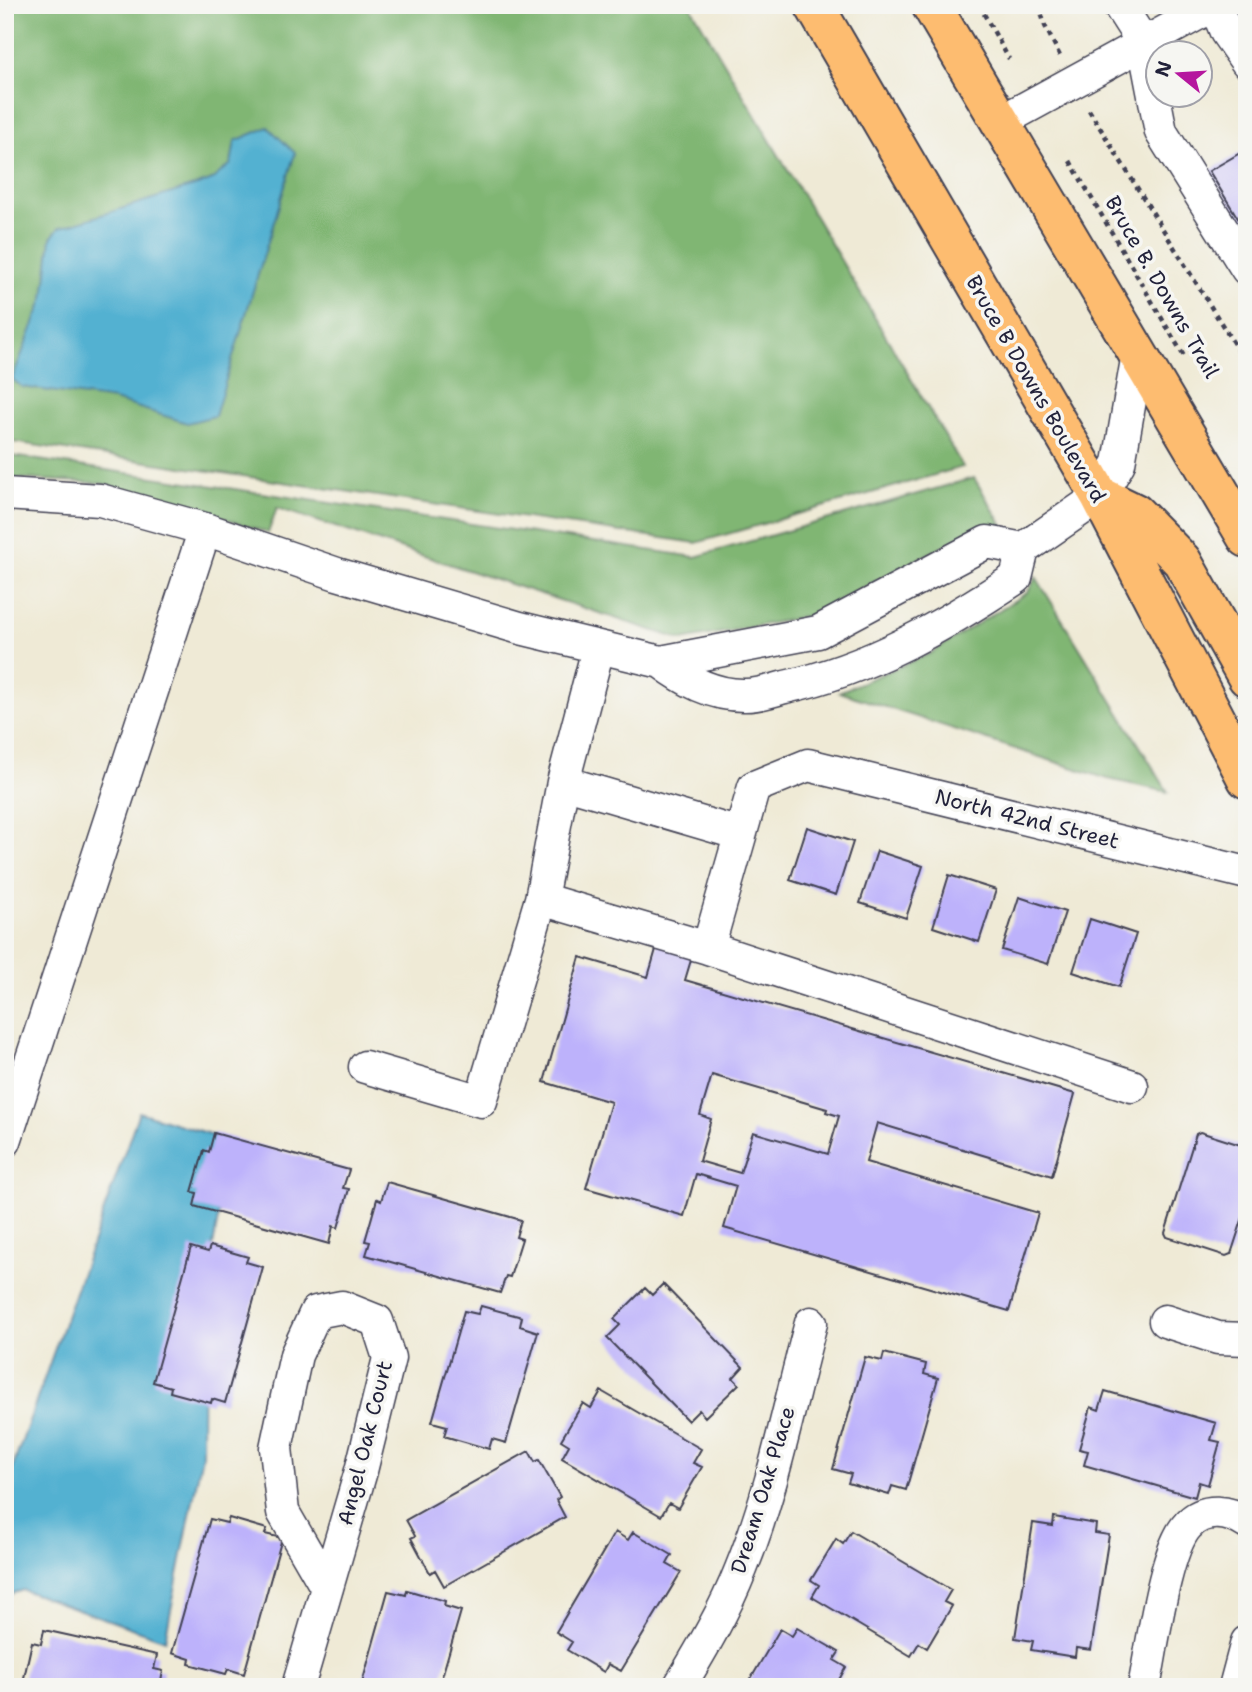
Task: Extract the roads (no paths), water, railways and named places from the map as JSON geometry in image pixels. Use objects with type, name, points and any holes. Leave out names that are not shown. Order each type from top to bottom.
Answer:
[{"type":"main road","name":"Bruce B Downs Boulevard","points":[[814,5],[1100,496],[1247,779]]},
{"type":"main road","points":[[931,5],[1247,538]]},
{"type":"main road","points":[[1100,496],[1135,513],[1182,561],[1247,677]]},
{"type":"street","points":[[1000,122],[1144,44],[1119,5]]},
{"type":"street","points":[[1161,38],[1226,15],[1247,62]]},
{"type":"street","points":[[1156,108],[1161,132],[1247,269]]},
{"type":"street","points":[[660,662],[692,684],[744,696],[823,679],[920,638],[987,597],[1016,578],[1023,549],[1100,496],[1119,463],[1138,354]]},
{"type":"street","points":[[5,494],[100,500],[205,529],[337,575],[598,649],[660,662],[818,632],[988,542],[1023,549]]},
{"type":"street","points":[[5,1141],[205,529]]},
{"type":"street","points":[[365,1067],[481,1101],[541,900],[563,782],[598,649]]},
{"type":"street","name":"North 42nd Street","points":[[740,834],[754,787],[808,765],[1247,873]]},
{"type":"street","points":[[563,782],[740,834],[708,948]]},
{"type":"street","points":[[541,900],[708,948],[1132,1086]]},
{"type":"street","name":"Angel Oak Court","points":[[298,1687],[327,1588],[389,1357],[377,1321],[342,1307],[316,1312],[296,1355],[276,1448],[283,1512],[327,1588]]},
{"type":"street","points":[[1165,1321],[1218,1338],[1247,1339]]},
{"type":"street","name":"Dream Oak Place","points":[[679,1687],[706,1643],[742,1569],[774,1464],[811,1324]]},
{"type":"street","points":[[1144,1687],[1174,1547],[1188,1524],[1209,1513],[1233,1513],[1247,1523]]},
{"type":"street","points":[[1235,1687],[1247,1642]]},
{"type":"water","points":[[268,127],[295,153],[215,416],[187,423],[114,400],[22,387],[12,379],[44,298],[51,238],[59,228],[210,181],[231,164],[235,141]]},
{"type":"water","points":[[139,1112],[232,1141],[203,1301],[202,1455],[165,1640],[23,1590],[5,1596],[5,1489]]}]
